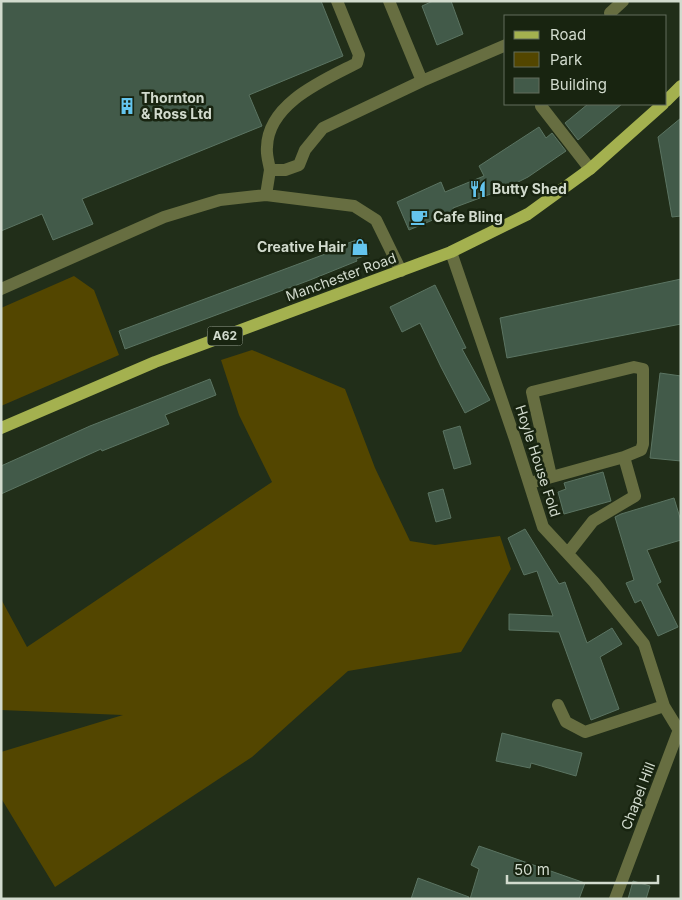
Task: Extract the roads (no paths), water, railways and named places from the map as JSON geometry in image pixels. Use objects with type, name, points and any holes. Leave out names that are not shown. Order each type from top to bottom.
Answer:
[{"type":"main road","name":"Manchester Road","points":[[667,99],[681,86]]},
{"type":"main road","name":"Manchester Road","points":[[1,428],[154,362],[451,252],[528,214],[590,169],[661,105]]},
{"type":"street","points":[[266,195],[270,170],[267,147],[270,129],[284,108],[306,90],[357,63],[359,55],[337,1]]},
{"type":"street","points":[[389,1],[422,81]]},
{"type":"street","points":[[610,10],[623,1]]},
{"type":"street","points":[[270,170],[285,170],[299,165],[305,150],[323,128],[504,45]]},
{"type":"street","points":[[541,106],[590,169]]},
{"type":"street","points":[[1,289],[164,217],[220,200],[266,195],[354,206],[376,220],[401,271]]},
{"type":"street","name":"Hoyle House Fold","points":[[451,252],[530,483],[543,527],[594,582],[644,644],[664,706],[680,733]]},
{"type":"street","points":[[530,483],[624,457],[641,450],[643,369],[639,368],[532,392],[551,476]]},
{"type":"street","points":[[568,553],[593,521],[635,496],[624,457]]},
{"type":"street","points":[[558,705],[566,722],[585,732],[664,706]]},
{"type":"street","name":"Chapel Hill","points":[[614,899],[680,733]]},
{"type":"place","name":"Thornton & Ross Ltd","points":[[127,106]]},
{"type":"place","name":"Butty Shed","points":[[478,189]]},
{"type":"place","name":"Cafe Bling","points":[[419,217]]},
{"type":"place","name":"Creative Hair","points":[[360,247]]}]
